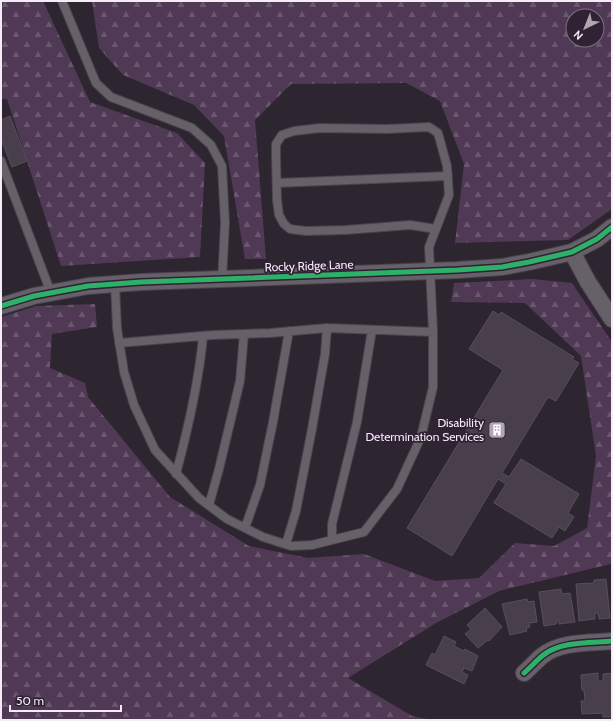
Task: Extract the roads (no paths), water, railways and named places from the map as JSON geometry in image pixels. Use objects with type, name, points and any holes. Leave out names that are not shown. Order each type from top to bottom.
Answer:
[{"type":"street","name":"Rocky Ridge Lane","points":[[1,306],[34,296],[88,286],[431,272],[502,267],[572,252],[597,239],[612,227]]},
{"type":"street","points":[[572,252],[588,282],[612,319]]},
{"type":"street","points":[[524,673],[543,655],[555,649],[566,646],[612,641]]},
{"type":"lane","points":[[62,1],[96,83],[111,97],[192,128],[211,145],[222,166],[225,223],[222,280]]},
{"type":"lane","points":[[115,284],[117,328],[124,372],[134,405],[155,450],[199,498],[227,519],[263,537],[290,546],[312,545],[364,532],[397,489],[421,437],[433,387],[433,332],[429,248],[449,195],[448,176],[447,166],[438,133],[429,127],[387,130],[320,128],[294,131],[282,135],[276,144],[277,200],[279,215],[284,224],[290,229],[345,230],[410,225],[436,229]]},
{"type":"lane","points":[[1,161],[51,293]]},
{"type":"lane","points":[[277,183],[448,176]]},
{"type":"lane","points":[[119,343],[327,328],[433,332]]},
{"type":"lane","points":[[286,544],[296,511],[312,430],[325,354],[327,328]]},
{"type":"lane","points":[[332,540],[332,524],[357,422],[372,330]]},
{"type":"lane","points":[[245,528],[260,485],[273,422],[288,331]]},
{"type":"lane","points":[[208,505],[219,469],[240,381],[244,334]]},
{"type":"lane","points":[[176,474],[189,423],[200,364],[203,336]]},
{"type":"place","name":"Disability Determination Services","points":[[497,430]]}]
